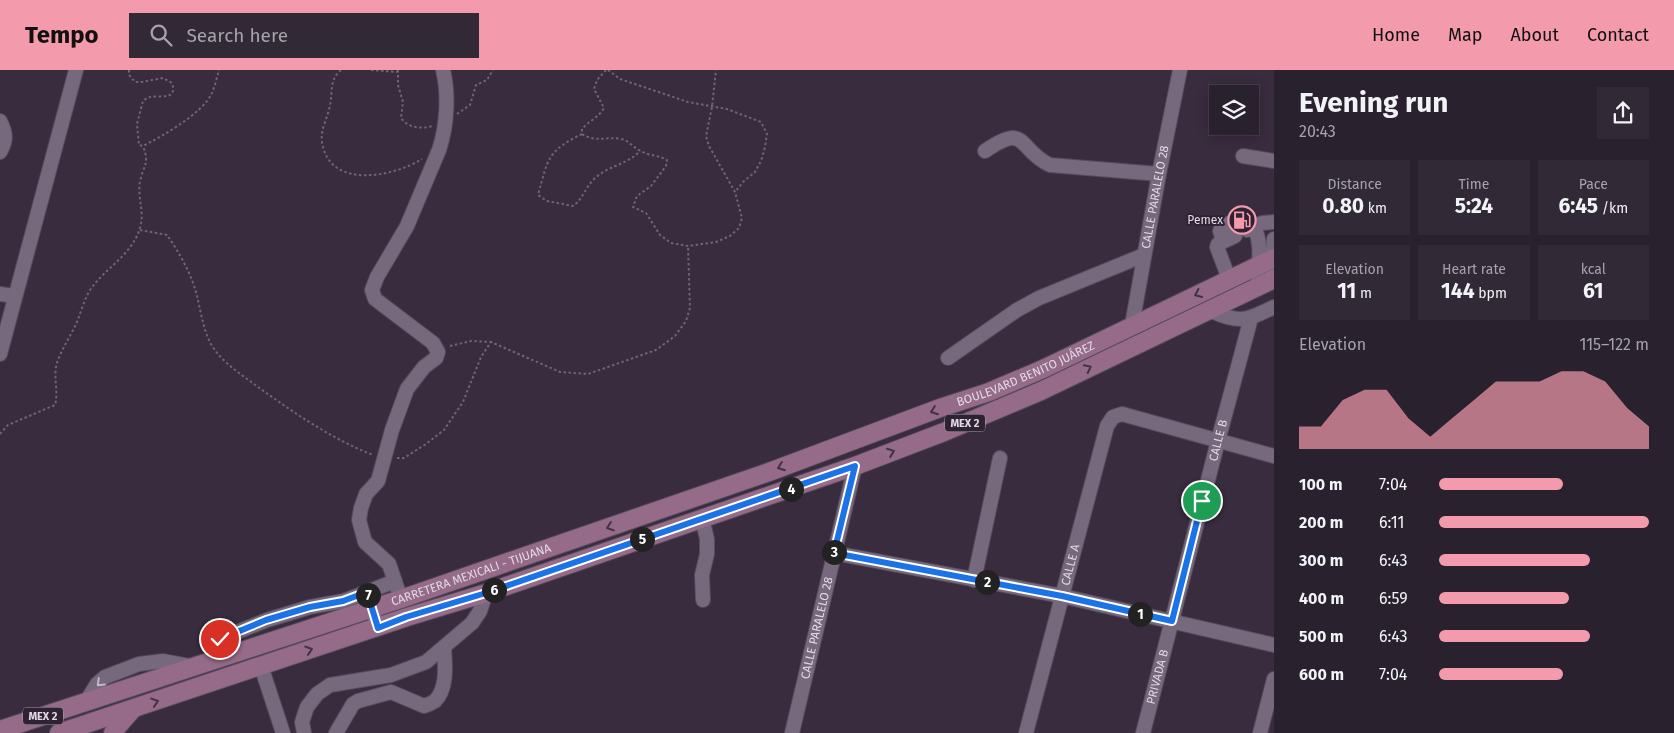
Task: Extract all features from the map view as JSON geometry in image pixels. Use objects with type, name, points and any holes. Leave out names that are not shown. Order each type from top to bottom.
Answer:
[{"type":"main road","name":"BOULEVARD BENITO JUÁREZ","points":[[656,511],[990,392],[1268,260]]},
{"type":"main road","name":"BOULEVARD BENITO JUÁREZ","points":[[662,532],[755,502],[944,432],[1041,391],[1268,282]]},
{"type":"main road","points":[[1003,406],[1004,398],[1056,372],[1076,352]]},
{"type":"main road","name":"CARRETERA MEXICALI - TIJUANA","points":[[0,730],[218,660],[370,600],[401,599],[656,511]]},
{"type":"main road","name":"CARRETERA MEXICALI - TIJUANA","points":[[59,733],[378,628],[406,617],[486,593],[662,532]]},
{"type":"main road","points":[[25,733],[61,722],[80,704]]},
{"type":"main road","points":[[113,733],[116,727],[133,709]]},
{"type":"street","points":[[0,354],[76,70]]},
{"type":"street","points":[[401,599],[389,564],[365,542],[359,520],[366,494],[378,481],[392,430],[407,389],[424,367],[436,358],[438,352],[433,343],[375,299],[372,290],[377,277],[408,226],[440,150],[446,104],[446,81],[443,70]]},
{"type":"street","name":"CALLE PARALELO 28","points":[[1132,325],[1180,70]]},
{"type":"street","points":[[0,121],[5,132],[5,144],[0,152]]},
{"type":"street","points":[[985,150],[1000,140],[1009,137],[1018,138],[1041,160],[1050,165],[1159,174]]},
{"type":"street","points":[[1243,156],[1274,161]]},
{"type":"street","points":[[1229,279],[1217,251],[1218,244],[1262,223],[1274,222]]},
{"type":"street","points":[[1240,233],[1258,234],[1260,244],[1268,260]]},
{"type":"street","points":[[1268,282],[1268,260],[1274,239]]},
{"type":"street","points":[[948,358],[1017,310],[1038,298],[1144,254]]},
{"type":"street","points":[[0,294],[15,296]]},
{"type":"street","points":[[1209,310],[1234,319],[1252,318],[1274,307]]},
{"type":"street","name":"CALLE B","points":[[1172,621],[1252,318]]},
{"type":"street","name":"CALLE A","points":[[1026,733],[1107,426],[1113,417],[1122,414],[1218,441]]},
{"type":"street","points":[[1218,441],[1274,456]]},
{"type":"street","points":[[974,580],[1000,458]]},
{"type":"street","name":"CALLE PARALELO 28","points":[[792,733],[855,466]]},
{"type":"street","points":[[702,518],[707,539],[707,554],[702,575],[703,600]]},
{"type":"street","points":[[834,553],[1062,596],[1274,645]]},
{"type":"street","points":[[378,628],[370,600],[395,581]]},
{"type":"street","points":[[304,733],[302,722],[307,707],[317,694],[330,685],[391,675],[426,662],[472,623],[480,611],[486,593]]},
{"type":"street","name":"PRIVADA B","points":[[1143,733],[1172,621]]},
{"type":"street","points":[[336,733],[353,704],[358,701],[391,692],[424,706],[435,701],[443,688],[445,670],[444,648]]},
{"type":"street","points":[[261,666],[283,733]]},
{"type":"street","points":[[1260,733],[1274,678]]},
{"type":"path","points":[[129,70],[135,82],[163,78],[172,83],[173,87],[172,92],[167,97],[149,97],[143,101],[136,124],[139,145],[144,146]]},
{"type":"path","points":[[144,146],[186,119],[205,103],[212,92],[219,70]]},
{"type":"path","points":[[341,70],[336,74],[331,85],[329,112],[321,134],[324,151],[332,164],[344,171],[362,175],[379,175],[400,170],[440,150]]},
{"type":"path","points":[[371,70],[397,72]]},
{"type":"path","points":[[582,134],[582,129],[590,120],[601,114],[604,108],[594,89],[597,80],[607,70],[620,79],[688,102],[727,108],[761,122],[767,134],[766,146],[755,172],[735,192]]},
{"type":"path","points":[[582,134],[589,138],[610,140],[619,138],[627,141],[640,151],[667,160],[666,166],[651,186],[637,196],[633,207],[646,213],[660,236],[671,243],[688,246],[716,242],[730,236],[739,228],[742,218],[735,192],[709,146],[706,136],[712,107],[716,70]]},
{"type":"path","points":[[582,134],[563,143],[552,152],[538,195],[547,201],[573,206],[580,202],[586,188],[594,179],[608,168],[633,159],[640,151]]},
{"type":"path","points":[[0,434],[8,425],[55,406],[58,397],[57,360],[90,292],[101,277],[131,247],[140,230],[143,216],[139,191],[140,182],[148,158],[144,146]]},
{"type":"path","points":[[438,352],[450,346],[471,340],[491,342]]},
{"type":"place","name":"Pemex","points":[[1242,220]]},
{"type":"route","points":[[220,639],[266,620],[310,607],[343,601],[367,592],[378,628],[406,617],[486,593],[702,518],[755,502],[855,466],[834,553],[1062,596],[1172,621],[1202,501]]}]
